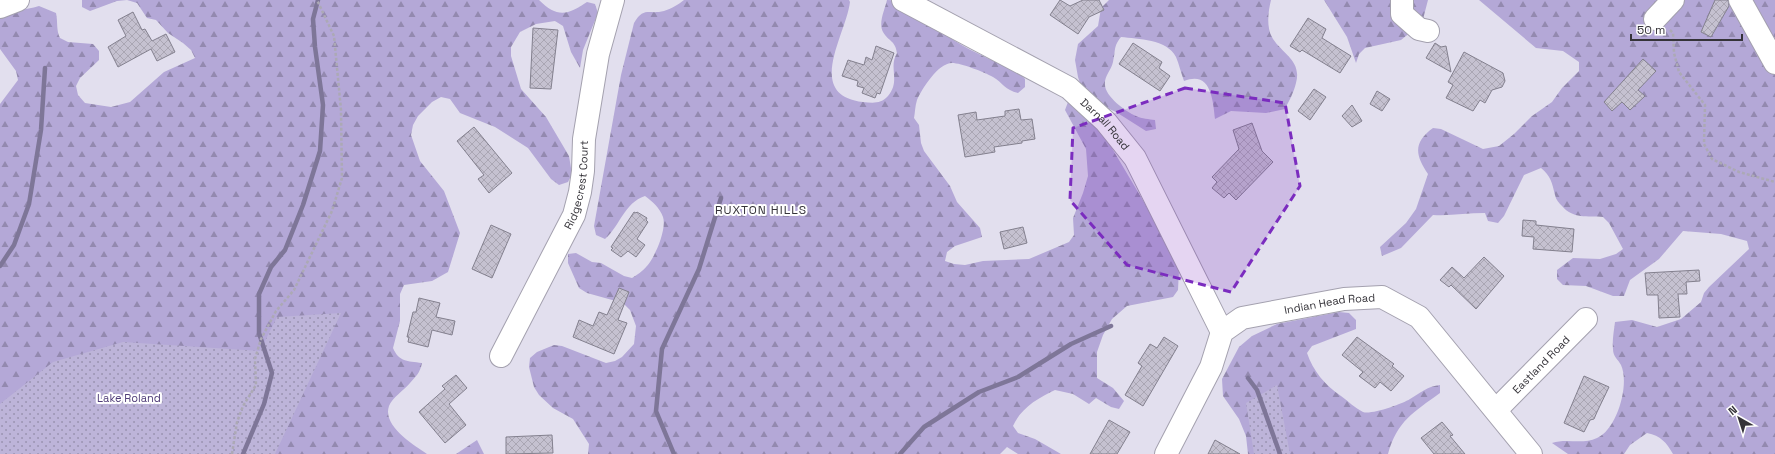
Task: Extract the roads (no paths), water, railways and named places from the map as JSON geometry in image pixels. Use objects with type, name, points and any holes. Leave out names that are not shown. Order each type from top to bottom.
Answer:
[{"type":"street","points":[[0,7],[18,0]]},
{"type":"street","name":"Ridgecrest Court","points":[[501,356],[546,273],[574,215],[580,192],[583,171],[584,139],[598,54],[613,0]]},
{"type":"street","name":"Darnall Road","points":[[903,0],[1070,88],[1106,122],[1135,158],[1222,332]]},
{"type":"street","points":[[1402,0],[1402,14],[1419,29],[1428,31]]},
{"type":"street","points":[[1656,17],[1673,0]]},
{"type":"street","points":[[1740,0],[1775,63]]},
{"type":"street","name":"Indian Head Road","points":[[1222,332],[1242,318],[1344,299],[1382,297],[1419,317],[1531,454]]},
{"type":"street","name":"Eastland Road","points":[[1496,410],[1586,319]]},
{"type":"street","points":[[1166,454],[1211,367],[1222,332]]},
{"type":"waterway","points":[[243,454],[264,404],[272,373],[259,333],[259,294],[271,267],[285,250],[303,205],[320,151],[323,105],[315,47],[313,19],[318,0]]},
{"type":"waterway","points":[[0,266],[14,245],[29,204],[41,130],[45,68]]},
{"type":"waterway","points":[[674,454],[656,411],[662,349],[699,269],[721,198]]},
{"type":"waterway","points":[[900,454],[924,427],[979,392],[1018,377],[1071,344],[1111,326]]},
{"type":"waterway","points":[[1248,378],[1257,390],[1280,454]]},
{"type":"district","name":"RUXTON HILLS","points":[[761,210]]},
{"type":"park label","name":"Lake Roland","points":[[129,398]]}]
